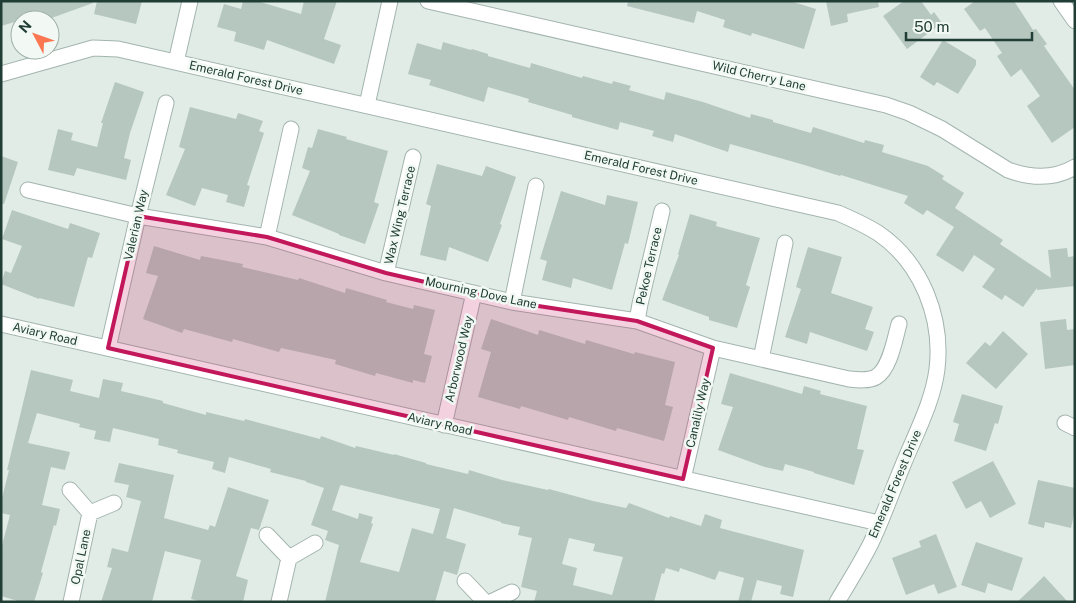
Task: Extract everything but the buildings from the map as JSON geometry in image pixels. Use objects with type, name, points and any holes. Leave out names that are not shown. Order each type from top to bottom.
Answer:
[{"type":"street","points":[[176,62],[190,1]]},
{"type":"street","points":[[367,105],[390,1]]},
{"type":"street","name":"Wild Cherry Lane","points":[[428,1],[886,106],[909,113],[942,129],[1008,170],[1019,174],[1044,177],[1057,175],[1075,167]]},
{"type":"street","points":[[1061,1],[1075,21]]},
{"type":"street","name":"Emerald Forest Drive","points":[[1,74],[93,48],[118,49],[838,213],[860,222],[880,234],[898,250],[913,268],[925,289],[936,323],[937,370],[930,399],[879,523],[859,565],[837,602]]},
{"type":"street","name":"Valerian Way","points":[[108,348],[166,103]]},
{"type":"street","points":[[267,237],[291,129]]},
{"type":"street","name":"Wax Wing Terrace","points":[[386,273],[413,157]]},
{"type":"street","points":[[512,302],[536,186]]},
{"type":"street","name":"Mourning Dove Lane","points":[[28,190],[138,216],[267,237],[386,273],[512,302],[637,321],[713,348],[849,379],[861,380],[877,376],[889,362],[899,324]]},
{"type":"street","name":"Pekoe Terrace","points":[[637,321],[662,211]]},
{"type":"street","points":[[761,359],[785,243]]},
{"type":"street","name":"Arborwood Way","points":[[444,425],[474,293]]},
{"type":"street","name":"Aviary Road","points":[[1,324],[879,523]]},
{"type":"street","name":"Canalily Way","points":[[683,479],[713,348]]},
{"type":"street","points":[[70,490],[90,513],[114,502]]},
{"type":"street","name":"Opal Lane","points":[[71,602],[90,513]]},
{"type":"street","points":[[267,535],[289,558]]},
{"type":"street","points":[[279,602],[289,558],[316,543]]},
{"type":"street","points":[[465,581],[485,602]]},
{"type":"street","points":[[491,602],[512,592]]},
{"type":"highlighted area","points":[[138,216],[267,237],[386,273],[512,302],[637,321],[713,348],[683,479],[108,348]]}]
